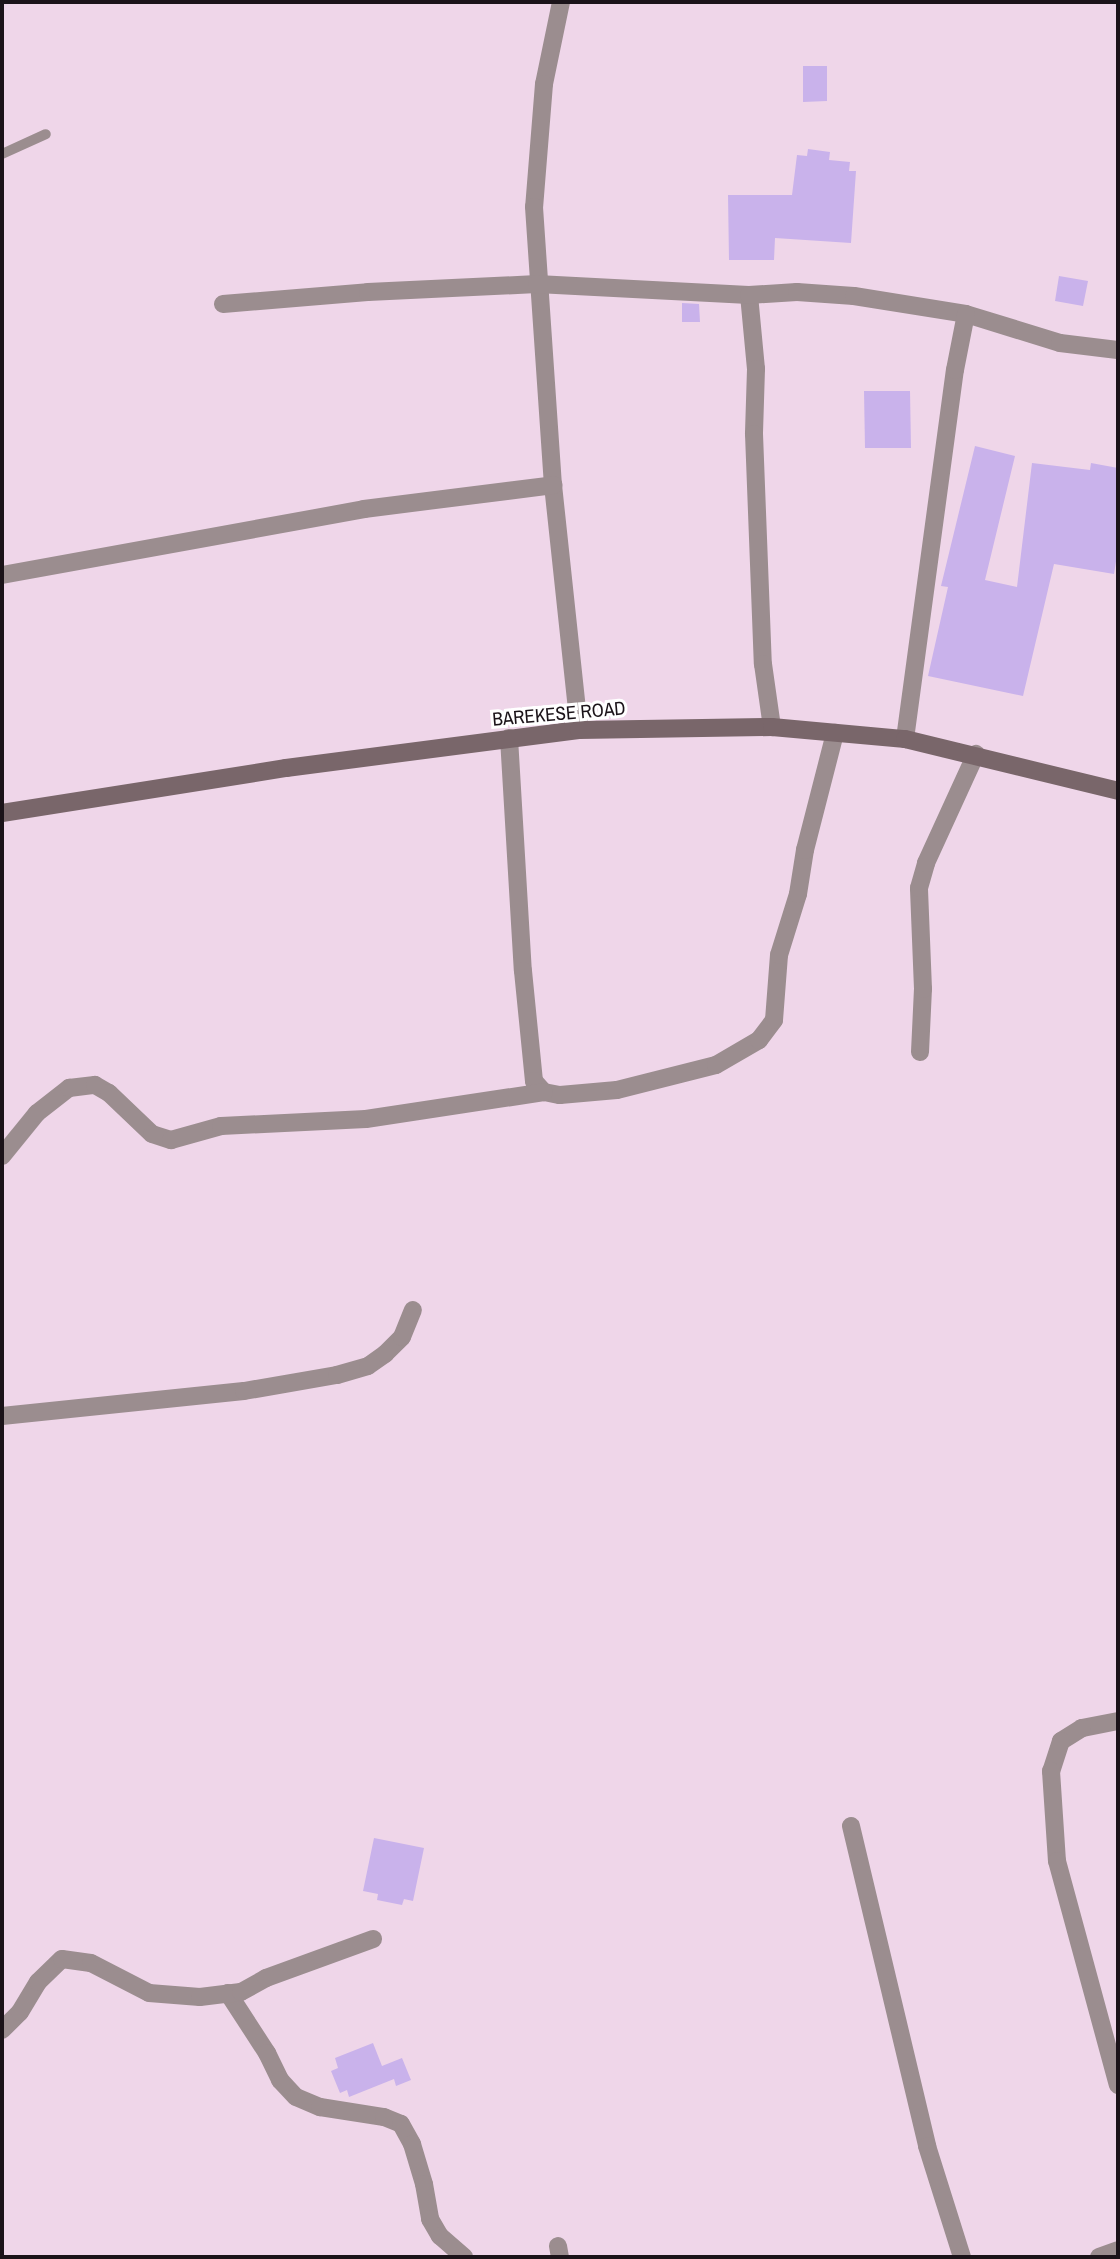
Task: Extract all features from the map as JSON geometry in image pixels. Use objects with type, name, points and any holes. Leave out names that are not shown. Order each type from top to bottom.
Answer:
[{"type":"main road","name":"BAREKESE ROAD","points":[[2,813],[286,768],[579,730],[772,726],[905,739],[976,754],[1118,791]]},
{"type":"street","points":[[561,2],[544,84],[534,207],[537,284],[553,485],[579,730]]},
{"type":"street","points":[[223,304],[368,292],[537,284],[749,295],[797,292],[854,296],[966,314],[1060,343],[1118,350]]},
{"type":"street","points":[[749,295],[756,369],[754,434],[763,664],[772,726]]},
{"type":"street","points":[[905,739],[955,370],[966,314]]},
{"type":"street","points":[[2,575],[185,544],[364,509],[553,485]]},
{"type":"street","points":[[2,1156],[37,1113],[69,1088],[95,1085],[108,1093],[152,1133],[171,1140],[221,1126],[366,1119],[544,1092],[560,1095],[617,1090],[716,1065],[759,1040],[774,1020],[781,945],[798,894],[805,850],[835,733]]},
{"type":"street","points":[[509,738],[523,971],[534,1081],[544,1092]]},
{"type":"street","points":[[920,1052],[923,989],[919,888],[926,863],[976,754]]},
{"type":"street","points":[[2,1416],[244,1391],[337,1376],[368,1366],[385,1354],[402,1337],[413,1310]]},
{"type":"street","points":[[1118,1721],[1082,1728],[1061,1741],[1051,1771],[1057,1861],[1118,2085]]},
{"type":"street","points":[[851,1826],[927,2146],[962,2257]]},
{"type":"street","points":[[2,2030],[20,2012],[37,1982],[62,1959],[91,1964],[149,1993],[200,1997],[241,1992],[266,1978],[373,1940]]},
{"type":"street","points":[[228,1993],[267,2053],[280,2080],[296,2097],[320,2108],[384,2117],[401,2124],[412,2144],[424,2183],[430,2219],[440,2236],[464,2257]]},
{"type":"street","points":[[1099,2257],[1118,2250]]},
{"type":"lane","points":[[2,154],[46,134]]},
{"type":"building","points":[[803,66],[827,66],[827,101],[803,102]]},
{"type":"building","points":[[808,149],[830,152],[829,160],[850,162],[849,171],[856,171],[851,243],[775,238],[774,260],[729,260],[728,195],[792,195],[797,155],[807,156]]},
{"type":"building","points":[[1059,276],[1088,281],[1083,306],[1055,301]]},
{"type":"building","points":[[682,303],[699,304],[700,322],[682,322]]},
{"type":"building","points":[[864,391],[910,391],[911,448],[865,448]]},
{"type":"building","points":[[975,446],[1015,456],[985,580],[1017,587],[1032,463],[1090,470],[1091,463],[1118,468],[1118,549],[1114,574],[1054,564],[1023,696],[928,676],[948,587],[941,586]]},
{"type":"building","points":[[374,1838],[424,1848],[413,1901],[404,1899],[402,1905],[377,1900],[378,1894],[363,1891]]},
{"type":"building","points":[[373,2043],[382,2066],[402,2058],[411,2080],[396,2086],[394,2079],[349,2097],[347,2090],[340,2093],[331,2071],[338,2068],[335,2058]]}]
